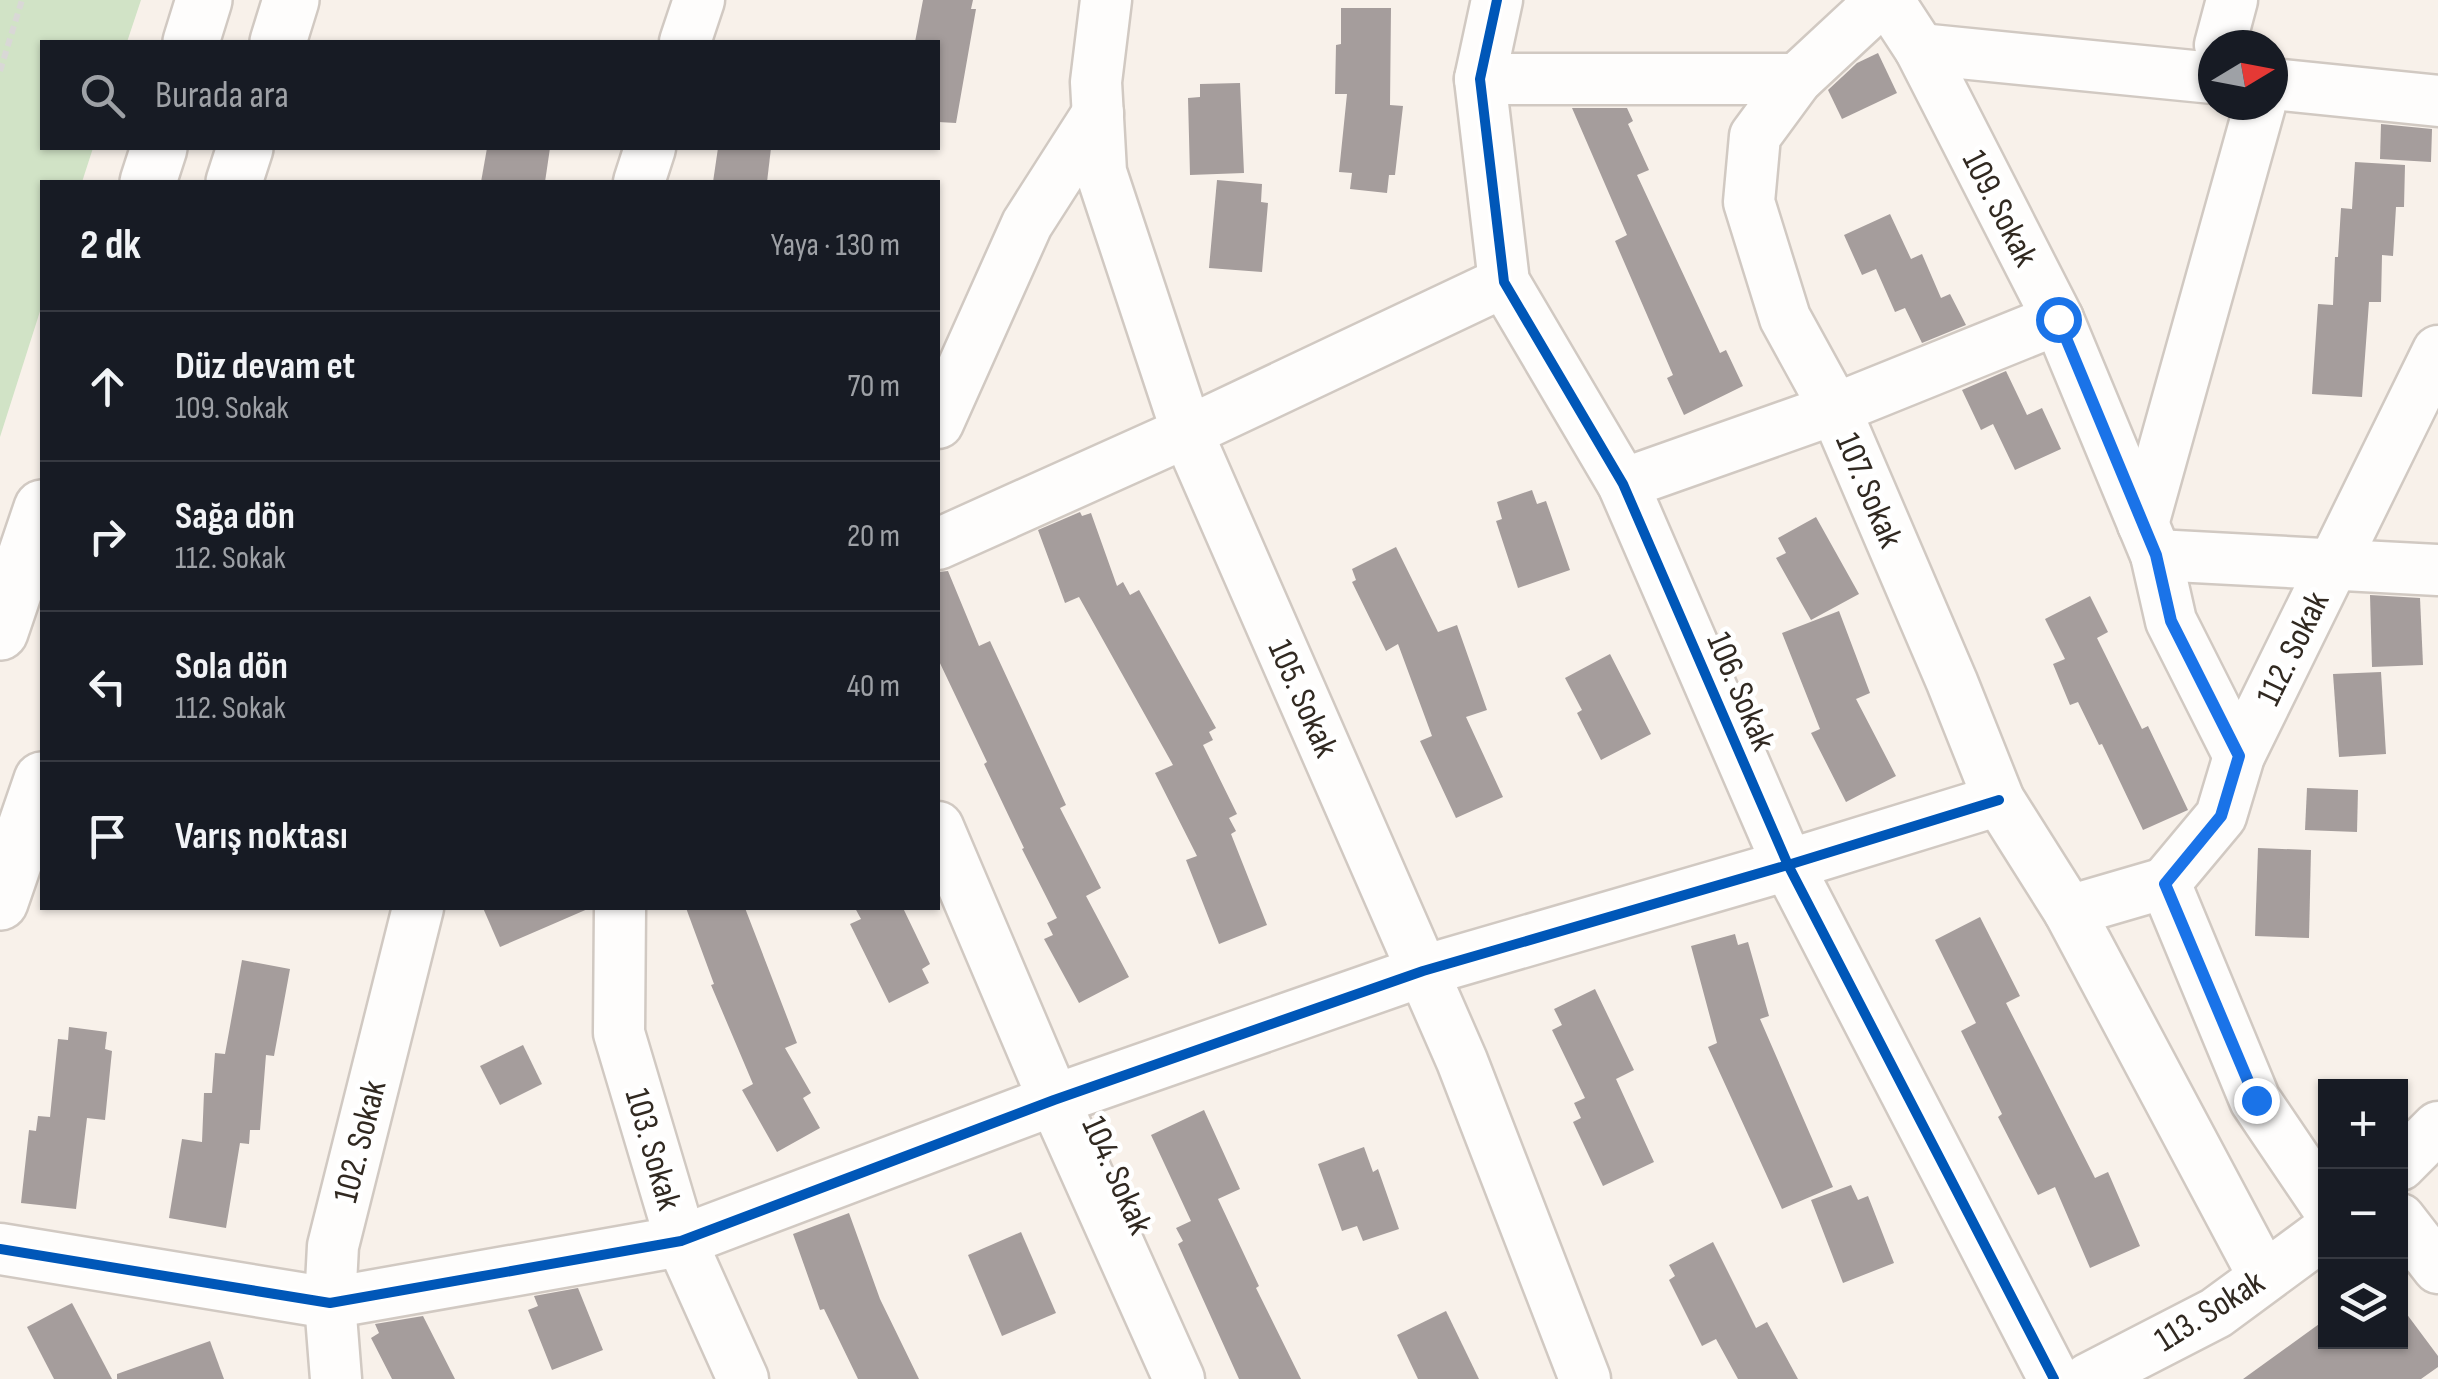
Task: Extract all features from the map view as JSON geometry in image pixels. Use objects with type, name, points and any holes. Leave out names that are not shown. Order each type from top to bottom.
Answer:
[{"type":"main road","points":[[192,40],[204,0]]},
{"type":"main road","points":[[279,40],[291,0]]},
{"type":"main road","points":[[149,180],[158,150]]},
{"type":"main road","points":[[235,180],[244,150]]},
{"type":"main road","points":[[0,632],[40,514]]},
{"type":"main road","points":[[0,902],[40,786]]},
{"type":"street","points":[[686,40],[699,0]]},
{"type":"street","name":"105. Sokak","points":[[1106,0],[1096,82],[1101,172],[1187,432],[1462,1061],[1585,1379]]},
{"type":"street","name":"106. Sokak","points":[[1496,0],[1480,79],[1504,282],[1623,484],[1788,866],[2054,1379]]},
{"type":"street","name":"109. Sokak","points":[[1885,0],[1920,49],[2058,319],[2150,539],[2171,621],[2239,756]]},
{"type":"street","name":"107. Sokak","points":[[1885,0],[1797,79],[1755,136],[1749,202],[1785,318],[1834,409],[1999,800],[2069,912],[2264,1277]]},
{"type":"street","points":[[2224,30],[2232,0]]},
{"type":"street","points":[[1920,49],[2198,75]]},
{"type":"street","points":[[1480,79],[1797,79]]},
{"type":"street","points":[[2288,86],[2438,101]]},
{"type":"street","points":[[940,419],[1027,224],[1098,113]]},
{"type":"street","points":[[2256,120],[2150,539],[2334,563],[2438,570]]},
{"type":"street","points":[[640,180],[649,150]]},
{"type":"street","points":[[940,543],[1504,282]]},
{"type":"street","points":[[1623,484],[1834,409],[2058,319]]},
{"type":"street","name":"112. Sokak","points":[[2165,884],[2221,816],[2239,756],[2438,351]]},
{"type":"street","points":[[0,1249],[330,1303],[681,1241],[1054,1100],[1423,972],[1999,800]]},
{"type":"street","name":"104. Sokak","points":[[940,832],[1179,1379]]},
{"type":"street","points":[[2069,912],[2165,884],[2256,1100],[2318,1192]]},
{"type":"street","name":"102. Sokak","points":[[336,1379],[330,1303],[332,1246],[417,910]]},
{"type":"street","name":"103. Sokak","points":[[620,910],[620,1033],[681,1241],[743,1379]]},
{"type":"street","points":[[2408,1157],[2438,1126]]},
{"type":"street","points":[[2408,1229],[2438,1268]]},
{"type":"street","name":"113. Sokak","points":[[2088,1379],[2216,1313],[2318,1238]]},
{"type":"path","points":[[0,70],[22,0]]},
{"type":"green space","points":[[0,0],[141,0],[128,40],[40,40],[40,150],[92,150],[83,180],[40,180],[40,311],[0,437]]},
{"type":"building","points":[[923,0],[973,0],[971,9],[976,9],[956,123],[940,122],[940,40],[915,40]]},
{"type":"building","points":[[1341,8],[1391,8],[1390,105],[1403,106],[1395,175],[1389,175],[1387,193],[1350,189],[1352,173],[1339,172],[1347,94],[1335,94]]},
{"type":"building","points":[[1878,53],[1897,93],[1842,119],[1828,90],[1857,63]]},
{"type":"building","points":[[1240,83],[1244,173],[1190,175],[1188,98],[1200,97],[1200,84]]},
{"type":"building","points":[[1572,108],[1627,108],[1633,121],[1628,124],[1649,170],[1637,175],[1720,353],[1726,350],[1743,386],[1684,415],[1667,378],[1673,375],[1615,241],[1627,235]]},
{"type":"building","points":[[2381,124],[2432,129],[2431,162],[2380,159]]},
{"type":"building","points":[[487,150],[550,150],[545,180],[481,180]]},
{"type":"building","points":[[718,150],[771,150],[767,180],[713,180]]},
{"type":"building","points":[[2355,162],[2405,165],[2404,207],[2396,207],[2393,256],[2382,255],[2381,302],[2369,302],[2362,397],[2312,394],[2318,304],[2333,305],[2341,208],[2352,209]]},
{"type":"building","points":[[1217,180],[1262,184],[1261,202],[1268,203],[1262,272],[1209,268]]},
{"type":"building","points":[[1890,214],[1911,259],[1922,254],[1941,298],[1950,294],[1966,325],[1922,343],[1905,308],[1895,312],[1876,269],[1862,275],[1844,235]]},
{"type":"building","points":[[2006,371],[2027,415],[2042,408],[2061,449],[2015,470],[1993,424],[1981,430],[1962,390]]},
{"type":"building","points":[[1532,490],[1537,504],[1546,501],[1570,570],[1518,588],[1496,521],[1502,519],[1497,502]]},
{"type":"building","points":[[1080,512],[1082,516],[1091,513],[1117,586],[1123,582],[1130,595],[1139,590],[1216,728],[1209,732],[1213,740],[1203,745],[1237,814],[1229,818],[1236,831],[1231,834],[1267,925],[1219,944],[1186,860],[1197,856],[1155,773],[1173,765],[1079,597],[1065,603],[1038,530]]},
{"type":"building","points":[[1816,517],[1859,594],[1811,620],[1776,558],[1786,553],[1778,538]]},
{"type":"building","points":[[1396,547],[1438,632],[1457,625],[1487,710],[1466,717],[1503,797],[1456,818],[1420,741],[1432,736],[1398,644],[1386,651],[1352,582],[1356,580],[1352,569]]},
{"type":"building","points":[[948,571],[979,646],[990,641],[1066,805],[1060,808],[1101,888],[1086,896],[1129,977],[1079,1003],[1044,939],[1053,935],[1047,923],[1057,918],[1022,849],[984,764],[987,762],[940,663],[940,572]]},
{"type":"building","points":[[2370,595],[2420,598],[2423,665],[2372,667]]},
{"type":"building","points":[[2090,596],[2108,632],[2097,638],[2142,729],[2148,726],[2188,810],[2143,830],[2102,744],[2099,745],[2078,702],[2070,705],[2053,664],[2065,659],[2045,619]]},
{"type":"building","points":[[1839,611],[1870,693],[1856,699],[1896,776],[1846,802],[1811,733],[1820,729],[1782,633]]},
{"type":"building","points":[[1610,654],[1651,734],[1601,760],[1577,713],[1582,710],[1565,678]]},
{"type":"building","points":[[2381,672],[2386,754],[2339,757],[2333,674]]},
{"type":"building","points":[[2307,788],[2358,790],[2357,832],[2305,830]]},
{"type":"building","points":[[2258,848],[2311,850],[2309,938],[2255,936]]},
{"type":"building","points":[[484,910],[585,910],[500,947]]},
{"type":"building","points":[[687,910],[746,910],[797,1043],[785,1048],[811,1093],[803,1098],[820,1128],[777,1152],[742,1090],[753,1084],[711,985],[714,984]]},
{"type":"building","points":[[856,910],[904,910],[930,964],[922,969],[929,983],[889,1003],[850,924],[861,919]]},
{"type":"building","points":[[1980,917],[2020,996],[2006,1003],[2095,1178],[2108,1172],[2140,1246],[2090,1268],[2055,1187],[2038,1195],[1998,1117],[2002,1114],[1961,1031],[1976,1023],[1935,940]]},
{"type":"building","points":[[1735,934],[1738,945],[1748,942],[1769,1016],[1760,1019],[1833,1187],[1782,1209],[1708,1047],[1717,1043],[1691,946]]},
{"type":"building","points":[[242,960],[290,969],[274,1056],[266,1055],[260,1130],[250,1130],[249,1144],[240,1143],[226,1228],[169,1218],[182,1139],[202,1142],[204,1093],[212,1093],[215,1053],[225,1054]]},
{"type":"building","points":[[1595,989],[1634,1070],[1616,1079],[1654,1162],[1603,1186],[1573,1122],[1581,1118],[1574,1103],[1585,1098],[1552,1030],[1562,1025],[1554,1009]]},
{"type":"building","points":[[69,1027],[107,1032],[105,1049],[112,1051],[105,1120],[87,1118],[76,1209],[21,1203],[29,1130],[36,1131],[38,1116],[50,1117],[58,1039],[68,1040]]},
{"type":"building","points":[[523,1045],[542,1084],[500,1105],[480,1066]]},
{"type":"building","points":[[1204,1110],[1240,1189],[1218,1199],[1301,1379],[1239,1379],[1178,1244],[1183,1241],[1176,1228],[1191,1221],[1151,1135]]},
{"type":"building","points":[[1364,1147],[1373,1172],[1378,1169],[1399,1229],[1363,1241],[1357,1226],[1342,1231],[1318,1164]]},
{"type":"building","points":[[1851,1185],[1858,1200],[1868,1196],[1894,1263],[1843,1283],[1811,1200]]},
{"type":"building","points":[[849,1213],[880,1299],[919,1379],[858,1379],[824,1309],[820,1310],[793,1234]]},
{"type":"building","points":[[1021,1232],[1056,1313],[1002,1336],[968,1255]]},
{"type":"building","points":[[1713,1242],[1756,1328],[1767,1322],[1798,1379],[1738,1379],[1716,1339],[1702,1346],[1669,1280],[1675,1276],[1669,1265]]},
{"type":"building","points":[[578,1288],[603,1350],[552,1370],[528,1310],[538,1306],[534,1296]]},
{"type":"building","points":[[72,1303],[112,1379],[54,1379],[27,1327]]},
{"type":"building","points":[[1446,1311],[1479,1379],[1418,1379],[1397,1335]]},
{"type":"building","points":[[423,1316],[455,1379],[392,1379],[371,1338],[379,1333],[375,1324]]},
{"type":"building","points":[[2408,1316],[2438,1356],[2438,1367],[2421,1379],[2243,1379],[2318,1325],[2318,1349],[2408,1349]]},
{"type":"building","points":[[210,1341],[224,1379],[117,1379],[117,1374]]},
{"type":"cycle path","points":[[1497,0],[1480,79],[1504,282],[1623,484],[1788,865],[2054,1379]]},
{"type":"cycle path","points":[[0,1249],[330,1303],[681,1241],[1054,1100],[1423,971],[1999,800]]},
{"type":"route","points":[[2058,319],[2156,555],[2171,621],[2239,756],[2221,816],[2165,884],[2256,1100]]}]
